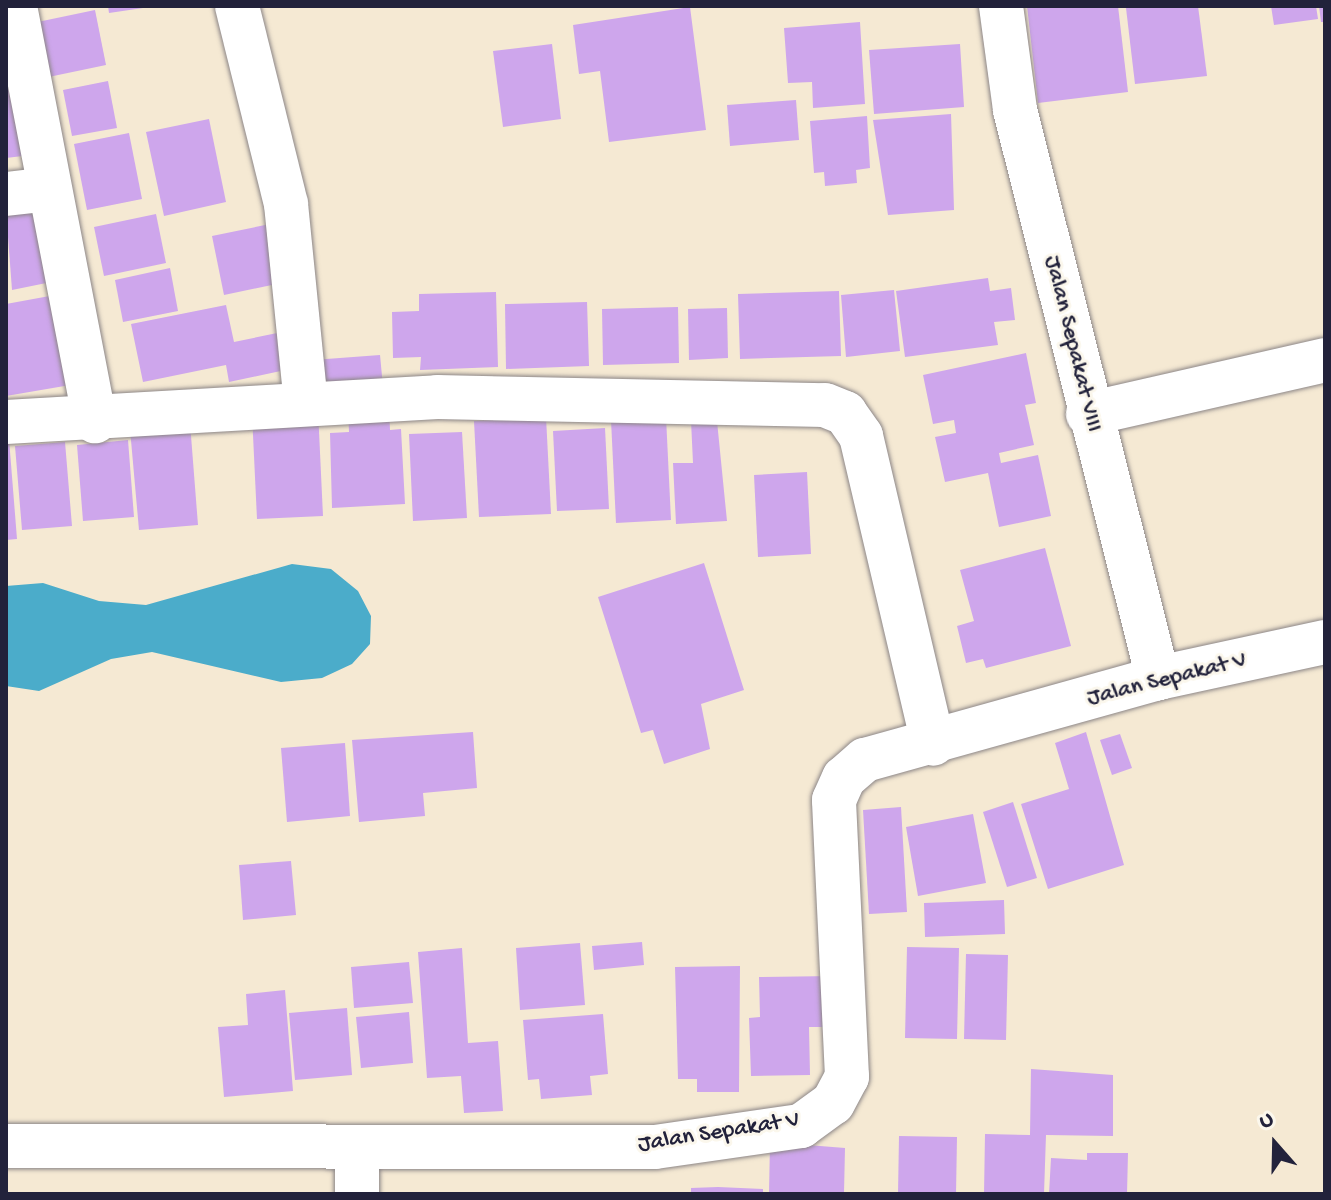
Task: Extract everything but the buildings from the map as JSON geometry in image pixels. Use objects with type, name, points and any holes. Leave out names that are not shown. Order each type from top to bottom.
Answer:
[{"type":"street","points":[[15,6],[95,421]]},
{"type":"street","points":[[237,6],[286,204],[306,403]]},
{"type":"street","name":"Jalan Sepakat VIII","points":[[1001,6],[1015,110],[1088,414],[1158,678]]},
{"type":"street","points":[[6,194],[49,189]]},
{"type":"street","points":[[1088,414],[1325,360]]},
{"type":"street","points":[[6,422],[95,421],[306,403],[770,402],[845,413],[861,436],[933,744]]},
{"type":"street","name":"Jalan Sepakat V","points":[[6,1146],[357,1149],[655,1147],[801,1126],[833,1103],[847,1077],[834,800],[844,778],[865,760],[933,744],[1158,678],[1325,642]]},
{"type":"street","points":[[357,1149],[357,1194]]},
{"type":"water","points":[[292,564],[331,569],[358,591],[371,616],[370,644],[352,664],[322,678],[281,682],[152,652],[111,659],[39,691],[6,686],[6,586],[43,583],[99,601],[146,605]]}]
